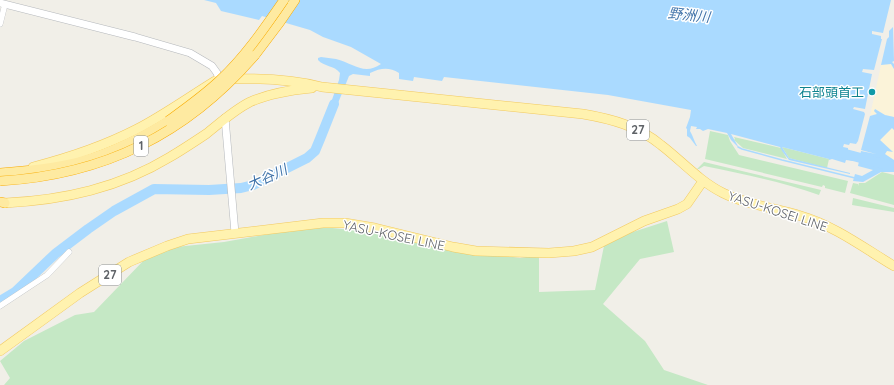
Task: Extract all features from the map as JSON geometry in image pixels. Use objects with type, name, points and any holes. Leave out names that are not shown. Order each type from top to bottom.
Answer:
[{"type":"highway","name":"1","points":[[0,173],[84,161],[150,132],[168,121],[207,91],[231,69],[246,52],[284,0]]},
{"type":"highway","name":"1","points":[[0,181],[47,177],[77,170],[127,152],[154,140],[198,110],[234,78],[255,55],[295,0]]},
{"type":"main road","name":"YASU-KOSEI LINE","points":[[219,79],[260,78],[312,84],[326,88]]},
{"type":"main road","points":[[14,172],[62,159],[120,138],[164,114],[219,79]]},
{"type":"main road","name":"YASU-KOSEI LINE","points":[[226,118],[249,102],[283,91],[326,88],[583,114],[607,118],[643,132],[662,145],[703,181],[723,193],[750,203],[820,222],[894,266]]},
{"type":"main road","name":"27","points":[[2,203],[33,202],[60,198],[101,188],[170,158],[226,118]]},
{"type":"main road","name":"YASU-KOSEI LINE","points":[[0,351],[80,293],[129,262],[188,239],[323,222],[345,223],[375,228],[453,247],[476,251],[549,253],[574,251],[592,247],[644,221],[678,209],[687,204],[703,181]]},
{"type":"street","points":[[0,24],[2,4],[135,37],[190,53],[212,66],[219,79]]},
{"type":"street","points":[[226,118],[235,233]]},
{"type":"street","points":[[0,306],[47,275],[69,252]]},
{"type":"green space","points":[[710,131],[728,135],[739,155],[848,181],[845,193],[825,188],[823,185],[822,187],[705,159]]},
{"type":"green space","points":[[734,137],[781,148],[787,159],[743,148],[734,140]]},
{"type":"green space","points":[[782,147],[829,159],[827,168],[789,158]]},
{"type":"green space","points":[[704,162],[821,190],[819,195],[777,182],[733,172],[704,166],[697,169]]},
{"type":"green space","points":[[882,172],[894,175],[894,205],[850,193],[853,183],[858,184],[858,186],[859,183],[865,183]]},
{"type":"green space","points":[[853,198],[894,208],[894,212],[852,205]]},
{"type":"green space","points":[[667,221],[674,252],[640,259],[603,304],[645,341],[664,370],[708,385],[4,385],[10,378],[0,361],[24,341],[75,315],[94,312],[145,259],[166,248],[224,242],[314,226],[398,235],[449,248],[520,258],[539,255],[539,292],[595,290],[605,241]]},
{"type":"sand","points":[[886,63],[891,64],[894,69],[894,117],[885,115],[875,109],[877,115],[874,114],[870,116],[881,65]]},
{"type":"sand","points":[[892,128],[894,130],[894,160],[885,154],[887,151],[892,151],[880,140]]},
{"type":"water","name":"野洲川","points":[[204,0],[891,0],[883,33],[872,31],[872,34],[881,36],[882,39],[874,70],[863,69],[862,72],[872,74],[865,109],[854,107],[853,109],[864,112],[865,114],[858,141],[856,144],[844,144],[843,147],[848,148],[848,151],[855,152],[853,161],[846,160],[845,163],[832,159],[829,160],[782,147],[789,158],[850,174],[789,160],[780,147],[731,134],[739,148],[731,140],[727,133],[708,129],[703,131],[696,129],[697,127],[691,126],[690,131],[696,146],[687,136],[686,128],[691,110],[608,95],[444,77],[442,81],[414,77],[413,81],[399,79],[399,73],[388,69],[374,71],[370,73],[370,76],[353,74],[349,76],[334,113],[332,112],[330,118],[327,117],[328,111],[340,73],[338,70],[320,62],[318,58],[336,59],[364,69],[369,69],[381,64],[351,47],[323,37],[310,30],[262,16],[259,20],[221,11],[216,3]]},
{"type":"water","points":[[893,27],[894,61],[892,62],[894,64],[894,69],[891,64],[881,65],[887,39],[889,37],[889,31]]},
{"type":"water","points":[[875,109],[885,115],[894,117],[894,130],[892,128],[880,140],[893,152],[887,151],[885,154],[894,160],[894,172],[881,172],[863,182],[853,181],[855,174],[862,176],[873,170],[858,166],[861,151],[876,154],[861,150],[870,116],[877,114],[874,111]]},
{"type":"waterway","name":"大谷川","points":[[0,301],[15,292],[55,254],[88,229],[114,211],[154,189],[209,190],[241,188],[253,185],[307,158],[315,151],[334,104]]},
{"type":"waterway","points":[[738,147],[782,160],[855,178]]},
{"type":"waterway","points":[[842,153],[894,167]]},
{"type":"place","name":"石部頭首工","points":[[872,92]]}]
